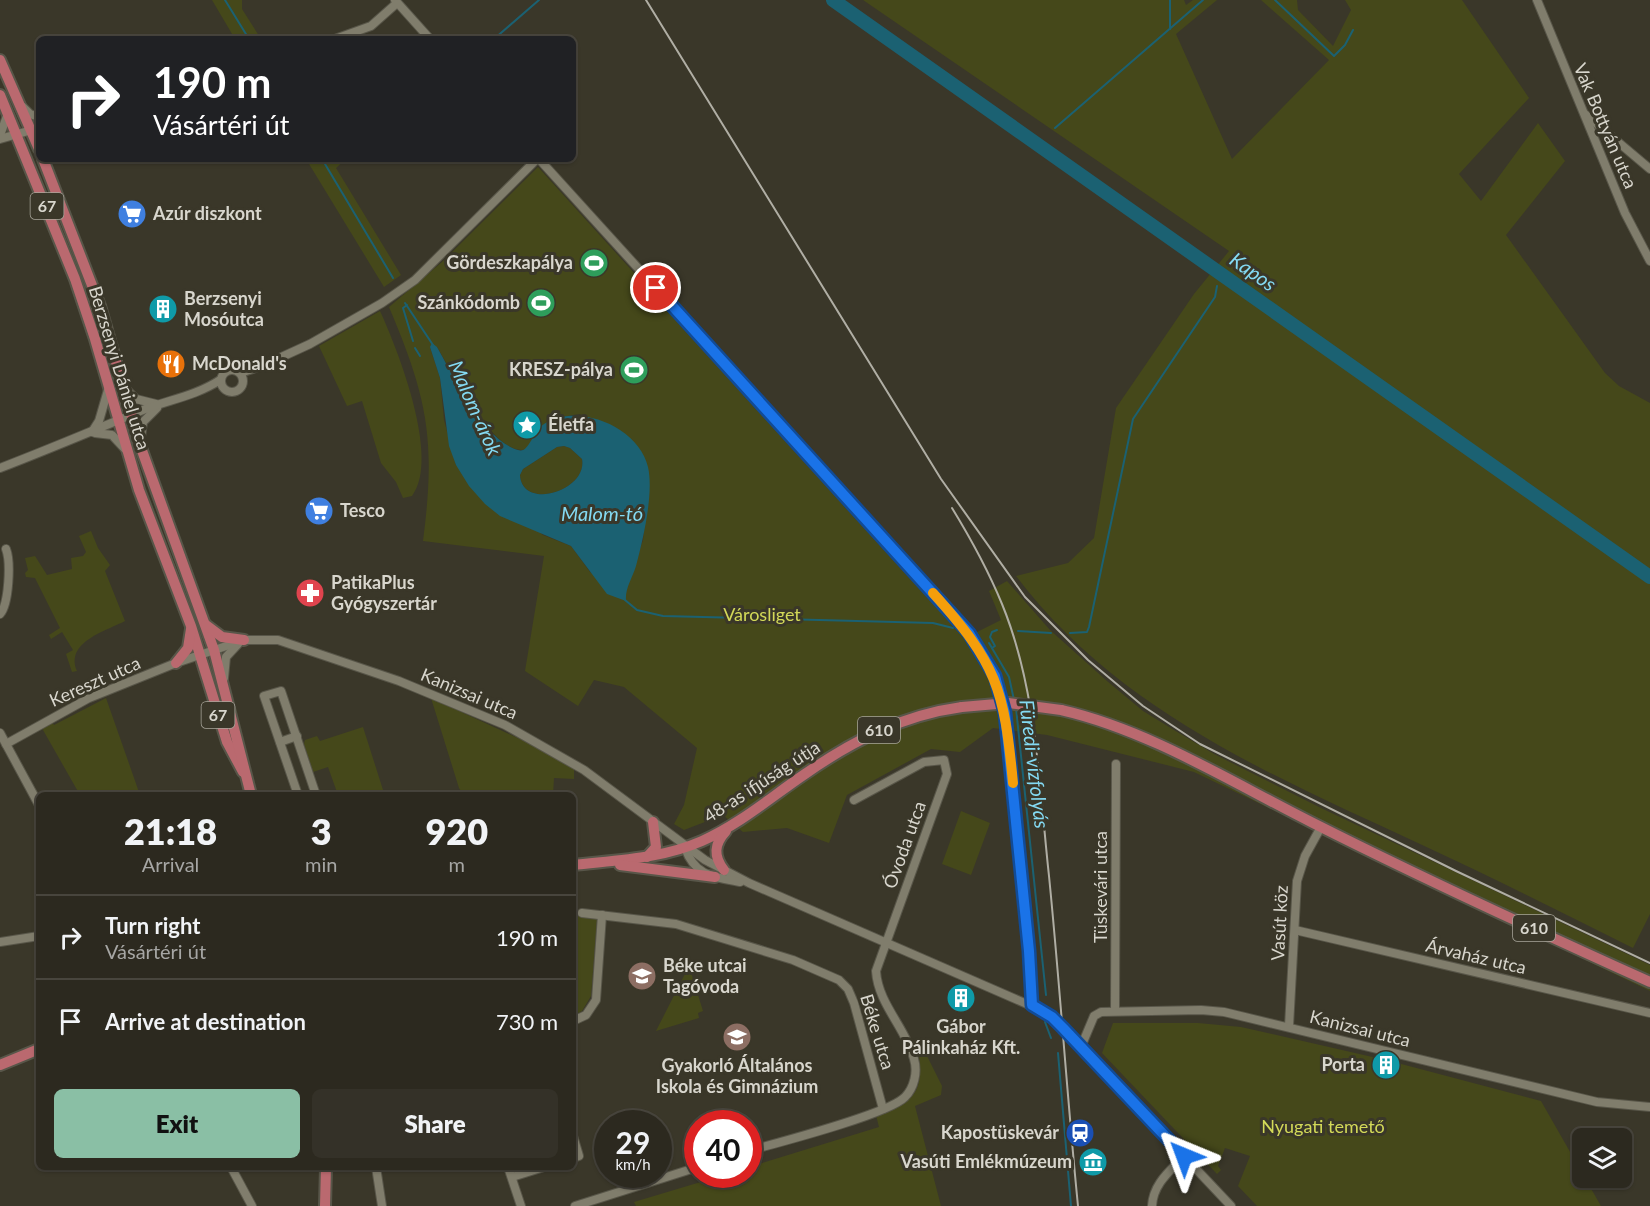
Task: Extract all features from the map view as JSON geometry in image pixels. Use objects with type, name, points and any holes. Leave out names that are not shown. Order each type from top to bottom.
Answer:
[{"type":"main road","points":[[0,60],[20,104],[35,129]]},
{"type":"main road","name":"Berzsenyi Dániel utca","points":[[0,95],[75,279],[126,451],[200,654]]},
{"type":"main road","name":"Berzsenyi Dániel utca","points":[[44,162],[100,306],[140,446],[214,650]]},
{"type":"main road","points":[[204,622],[222,637],[244,640]]},
{"type":"main road","points":[[176,663],[188,648],[191,626]]},
{"type":"main road","name":"67","points":[[214,650],[224,682],[243,772],[250,792]]},
{"type":"main road","name":"67","points":[[200,654],[227,742],[243,772]]},
{"type":"main road","name":"48-as ifjúság útja","points":[[578,864],[647,857],[685,848],[732,824],[839,752],[869,735],[907,718],[962,706],[1008,703],[1061,710],[1105,722],[1143,738],[1321,827]]},
{"type":"main road","points":[[647,857],[656,847],[653,822]]},
{"type":"main road","points":[[724,870],[717,858],[717,844],[732,824]]},
{"type":"main road","name":"610","points":[[1321,827],[1650,982]]},
{"type":"main road","points":[[578,864],[671,870],[715,877]]},
{"type":"main road","points":[[0,1065],[36,1050]]},
{"type":"main road","points":[[325,1206],[326,1170]]},
{"type":"street","name":"Vak Bottyán utca","points":[[1537,0],[1625,213],[1650,261]]},
{"type":"street","points":[[343,36],[371,26],[396,2],[427,36]]},
{"type":"street","points":[[20,104],[30,114],[36,116]]},
{"type":"street","points":[[0,137],[6,126],[7,111]]},
{"type":"street","points":[[1583,112],[1650,169]]},
{"type":"street","points":[[0,137],[17,135],[35,129]]},
{"type":"street","points":[[49,162],[49,172]]},
{"type":"street","points":[[0,468],[131,415],[221,384],[227,370],[241,376],[310,344],[382,303],[415,280],[535,162]]},
{"type":"street","points":[[541,162],[969,633],[986,659],[1000,692],[1009,740],[1032,1005]]},
{"type":"street","points":[[221,384],[229,392],[235,392],[242,386],[241,376]]},
{"type":"street","points":[[122,384],[136,399],[161,405]]},
{"type":"street","points":[[91,433],[99,422],[108,389]]},
{"type":"street","points":[[140,446],[143,422],[161,405]]},
{"type":"street","points":[[91,433],[112,435],[126,451]]},
{"type":"street","points":[[0,614],[6,604],[10,559],[6,549]]},
{"type":"street","points":[[224,682],[226,657],[244,640]]},
{"type":"street","name":"Kanizsai utca","points":[[200,654],[244,640],[278,640],[374,672],[472,710],[549,747],[685,848],[724,870],[749,883],[1032,1005],[1052,1017],[1231,1206]]},
{"type":"street","name":"Kereszt utca","points":[[6,744],[89,698],[200,654]]},
{"type":"street","points":[[297,792],[264,696],[282,691],[315,792]]},
{"type":"street","points":[[0,734],[36,799]]},
{"type":"street","points":[[280,742],[297,736]]},
{"type":"street","name":"Óvoda utca","points":[[854,800],[924,762],[935,759],[944,760],[947,774],[886,941]]},
{"type":"street","name":"Tüskevári utca","points":[[1115,1011],[1116,764]]},
{"type":"street","name":"Vasút köz","points":[[1289,1026],[1299,868],[1321,827]]},
{"type":"street","name":"Kanizsai utca","points":[[685,848],[693,864],[715,877],[749,883]]},
{"type":"street","points":[[576,1020],[586,1015],[596,1000],[602,915],[582,913]]},
{"type":"street","name":"Béke utca","points":[[602,915],[676,924],[822,971],[848,989],[855,1003],[884,1109]]},
{"type":"street","name":"Árvaház utca","points":[[1295,930],[1650,1013]]},
{"type":"street","points":[[0,942],[36,936]]},
{"type":"street","name":"Béke utca","points":[[762,1148],[884,1109],[905,1097],[912,1087],[915,1061],[910,1047],[884,1001],[876,978],[877,962],[886,941]]},
{"type":"street","name":"Kanizsai utca","points":[[1081,1047],[1094,1016],[1101,1012],[1201,1010],[1289,1026],[1597,1102],[1650,1107]]},
{"type":"street","points":[[1152,1206],[1152,1196],[1157,1185],[1184,1156]]},
{"type":"street","points":[[233,1170],[252,1206]]},
{"type":"street","points":[[376,1170],[382,1206]]},
{"type":"street","points":[[509,1170],[521,1206]]},
{"type":"street","points":[[512,1177],[534,1170]]},
{"type":"street","points":[[575,1206],[684,1171]]},
{"type":"green space","points":[[212,0],[242,0],[242,9],[259,36],[233,36]]},
{"type":"green space","points":[[863,0],[1184,0],[1186,5],[1193,0],[1217,0],[1176,34],[1232,159],[1329,60],[1261,0],[1297,0],[1298,10],[1333,46],[1351,10],[1345,0],[1462,0],[1529,98],[1459,174],[1481,201],[1538,123],[1565,161],[1506,235],[1605,373],[1619,386],[1650,403],[1650,914],[1633,948],[1474,869],[1254,765],[1201,735],[1149,702],[1101,665],[1056,623],[1016,576],[1068,563],[1094,538],[1116,408],[1194,294],[1229,251]]},
{"type":"green space","points":[[308,162],[343,162],[336,168],[401,275],[384,287]]},
{"type":"green space","name":"Városliget","points":[[538,167],[965,638],[1001,620],[989,591],[1007,581],[1050,630],[1143,711],[1214,754],[1321,808],[1650,965],[1650,991],[1194,772],[1047,735],[993,728],[960,752],[931,749],[847,795],[829,843],[787,828],[743,832],[723,815],[684,830],[674,824],[684,805],[697,748],[624,687],[594,680],[578,706],[525,671],[544,556],[423,541],[429,475],[426,421],[413,368],[389,307],[442,262]],"holes":[[[430,347],[437,347],[476,412],[503,442],[517,449],[529,448],[532,440],[542,428],[564,417],[580,414],[649,480],[643,540],[625,592],[590,572],[571,546],[543,535],[456,465],[444,420],[440,378]]]},
{"type":"green space","points":[[380,311],[406,377],[419,431],[422,457],[420,479],[412,496],[403,498],[396,482],[381,463],[362,401],[347,406],[319,346]]},
{"type":"green space","points":[[557,447],[570,448],[582,459],[581,470],[575,480],[566,488],[542,494],[531,492],[523,486],[520,475],[523,469]]},
{"type":"green space","points":[[91,531],[98,548],[110,565],[105,571],[125,621],[89,639],[82,645],[75,661],[77,671],[72,672],[66,654],[73,650],[62,632],[51,639],[49,635],[60,628],[35,578],[26,577],[25,573],[28,570],[25,558],[35,556],[47,575],[72,569],[71,558],[83,556],[86,552],[79,536]]},
{"type":"green space","points":[[106,698],[139,792],[78,792],[43,730],[43,726],[51,721],[54,725]]},
{"type":"green space","points":[[431,698],[548,752],[574,768],[574,779],[554,778],[553,792],[461,792]]},
{"type":"green space","points":[[363,727],[384,792],[337,792],[328,767],[313,772],[304,744],[305,740],[317,736],[320,741]]},
{"type":"green space","points":[[961,811],[990,823],[971,875],[942,864]]},
{"type":"green space","points":[[576,908],[581,917],[597,919],[591,996],[582,1011],[576,1014]]},
{"type":"green space","points":[[689,966],[703,1011],[698,1013],[699,1018],[656,1031]]},
{"type":"green space","name":"Nyugati temető","points":[[1113,1023],[1198,1023],[1241,1027],[1390,1061],[1541,1101],[1572,1155],[1572,1188],[1591,1188],[1601,1206],[1257,1206],[1238,1186],[1250,1156],[1225,1148],[1218,1166],[1221,1170],[1217,1174],[1102,1053]]},
{"type":"green space","points":[[922,1046],[942,1086],[941,1095],[915,1106],[941,1206],[636,1206],[634,1202],[684,1187],[762,1188],[762,1163],[879,1127],[876,1115],[908,1100],[918,1085],[920,1064],[918,1049]]},
{"type":"water","name":"Malom-tó","points":[[432,343],[437,347],[471,406],[493,434],[505,444],[518,450],[528,446],[544,424],[558,418],[573,416],[589,417],[605,422],[633,440],[648,467],[650,490],[642,543],[626,601],[607,594],[571,546],[500,516],[485,504],[469,486],[456,465],[449,446],[440,378],[430,347]],"holes":[[[557,447],[570,448],[582,459],[581,470],[566,488],[542,494],[531,492],[523,486],[520,475],[523,469]]]},
{"type":"waterway","name":"Malom-árok","points":[[225,0],[247,36]]},
{"type":"waterway","points":[[497,36],[539,0]]},
{"type":"waterway","name":"Kapos","points":[[833,0],[1650,577]]},
{"type":"waterway","points":[[1170,0],[1170,29]]},
{"type":"waterway","points":[[1055,128],[1203,0]]},
{"type":"waterway","points":[[1275,0],[1334,56],[1345,45],[1353,30]]},
{"type":"waterway","name":"Kapos","points":[[1034,144],[1039,140]]},
{"type":"waterway","name":"Malom-árok","points":[[324,162],[393,278]]},
{"type":"waterway","name":"Kapos","points":[[1219,279],[1221,275]]},
{"type":"waterway","points":[[1070,633],[1087,632],[1089,627],[1133,419],[1215,297],[1217,286]]},
{"type":"waterway","name":"Malom-árok","points":[[405,303],[433,345]]},
{"type":"waterway","points":[[407,305],[403,308],[413,341]]},
{"type":"waterway","points":[[415,348],[420,356]]},
{"type":"waterway","name":"Malom-árok","points":[[625,600],[637,610],[663,616],[933,623],[953,628]]},
{"type":"waterway","points":[[992,648],[995,646],[990,637],[992,632],[997,630]]},
{"type":"waterway","points":[[1018,631],[1051,633]]},
{"type":"waterway","name":"Füredi-vízfolyás","points":[[989,643],[1009,677],[1014,700]]},
{"type":"waterway","name":"Füredi-vízfolyás","points":[[1016,708],[1046,995]]},
{"type":"waterway","name":"Füredi-vízfolyás","points":[[1045,1022],[1051,1038]]},
{"type":"waterway","name":"Füredi-vízfolyás","points":[[1058,1053],[1071,1206]]},
{"type":"railway","points":[[646,0],[941,479],[1025,597],[1088,660],[1143,706],[1200,744],[1456,871],[1650,963]]},
{"type":"railway","points":[[952,508],[979,555],[1002,604],[1014,636],[1030,704],[1049,876],[1078,1206]]},
{"type":"slow traffic","points":[[933,593],[969,633],[995,676],[1005,713],[1013,783]]},
{"type":"place","name":"Azúr diszkont","points":[[132,214]]},
{"type":"place","name":"Gördeszkapálya","points":[[594,263]]},
{"type":"place","name":"Szánkódomb","points":[[541,303]]},
{"type":"place","name":"Berzsenyi Mosóutca","points":[[163,309]]},
{"type":"place","name":"McDonald's","points":[[171,364]]},
{"type":"place","name":"KRESZ-pálya","points":[[634,370]]},
{"type":"place","name":"Életfa","points":[[527,425]]},
{"type":"place","name":"Tesco","points":[[319,511]]},
{"type":"place","name":"PatikaPlus Gyógyszertár","points":[[310,593]]},
{"type":"place","name":"Béke utcai Tagóvoda","points":[[642,976]]},
{"type":"place","name":"Gábor Pálinkaház Kft.","points":[[961,998]]},
{"type":"place","name":"Gyakorló Általános Iskola és Gimnázium","points":[[737,1037]]},
{"type":"place","name":"Porta","points":[[1386,1065]]},
{"type":"place","name":"Kapostüskevár","points":[[1080,1133]]},
{"type":"place","name":"Vasúti Emlékmúzeum","points":[[1093,1162]]},
{"type":"route","points":[[656,288],[969,633],[986,659],[1000,692],[1009,740],[1031,969],[1032,1005],[1052,1017],[1184,1156]]}]
